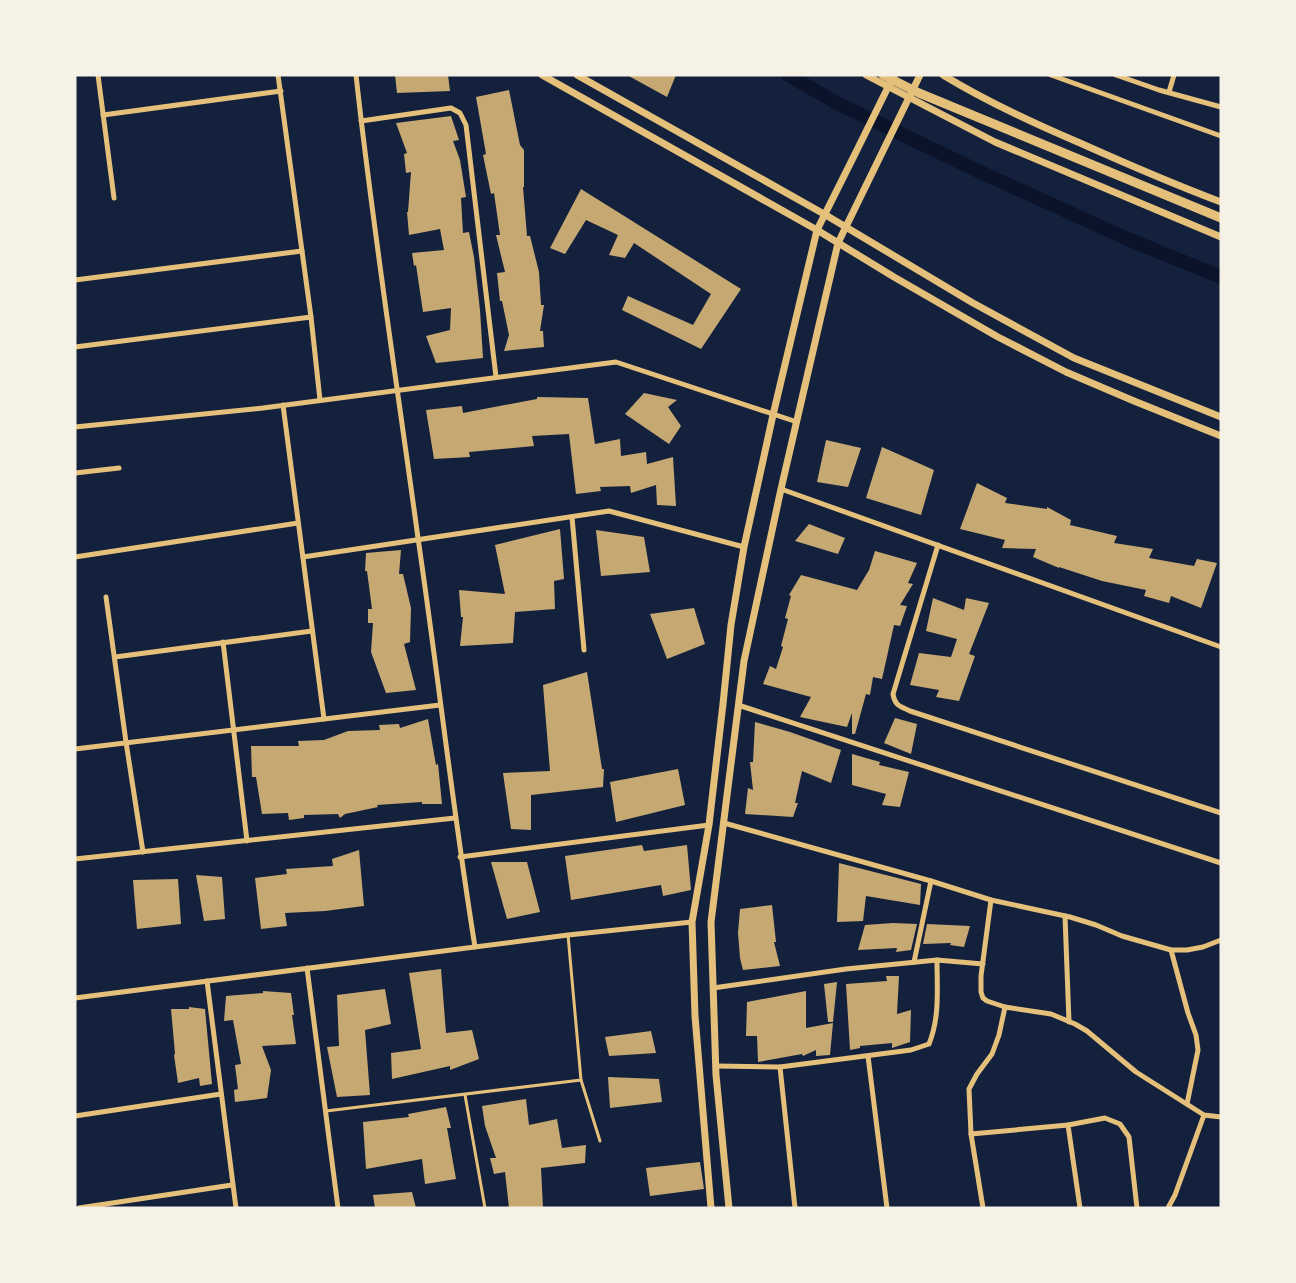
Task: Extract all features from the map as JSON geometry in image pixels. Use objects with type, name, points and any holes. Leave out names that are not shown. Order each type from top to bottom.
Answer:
[{"type":"highway","points":[[884,75],[919,93],[1221,218]]},
{"type":"street","points":[[98,75],[114,198]]},
{"type":"street","points":[[278,75],[320,400]]},
{"type":"street","points":[[356,75],[460,857],[475,947]]},
{"type":"street","points":[[542,75],[817,230],[998,337],[1066,372],[1221,436]]},
{"type":"street","points":[[577,75],[824,214],[973,303],[1074,358],[1221,417]]},
{"type":"street","points":[[866,75],[995,142],[1221,237]]},
{"type":"street","points":[[711,1208],[695,1016],[692,922],[709,825],[731,625],[744,547],[817,230],[894,75]]},
{"type":"street","points":[[729,1208],[716,1066],[711,922],[744,661],[838,243],[920,75]]},
{"type":"street","points":[[943,75],[981,98],[1038,125],[1163,180],[1221,202]]},
{"type":"street","points":[[1051,75],[1221,136]]},
{"type":"street","points":[[1116,75],[1221,106]]},
{"type":"street","points":[[1169,92],[1174,75]]},
{"type":"street","points":[[103,115],[281,91]]},
{"type":"street","points":[[361,121],[451,108],[460,113],[466,125],[496,377]]},
{"type":"street","points":[[75,280],[302,251]]},
{"type":"street","points":[[75,346],[311,317]]},
{"type":"street","points":[[75,427],[283,405],[616,362],[797,422]]},
{"type":"street","points":[[283,405],[324,719]]},
{"type":"street","points":[[75,473],[119,468]]},
{"type":"street","points":[[781,489],[1221,647]]},
{"type":"street","points":[[303,557],[609,511],[744,547]]},
{"type":"street","points":[[572,516],[584,650]]},
{"type":"street","points":[[75,557],[298,523]]},
{"type":"street","points":[[938,545],[893,694],[897,704],[922,715],[1221,813]]},
{"type":"street","points":[[106,597],[143,852]]},
{"type":"street","points":[[115,657],[312,631]]},
{"type":"street","points":[[223,642],[247,841]]},
{"type":"street","points":[[75,749],[440,705]]},
{"type":"street","points":[[738,705],[1221,863]]},
{"type":"street","points":[[75,859],[455,818]]},
{"type":"street","points":[[724,823],[991,900],[1096,924],[1139,941],[1171,950],[1203,947],[1221,940]]},
{"type":"street","points":[[460,857],[709,825]]},
{"type":"street","points":[[914,962],[931,881]]},
{"type":"street","points":[[991,900],[981,987],[983,998],[1005,1007],[1051,1014],[1069,1022],[1087,1031],[1136,1072],[1204,1115],[1221,1117]]},
{"type":"street","points":[[1065,916],[1069,1022]]},
{"type":"street","points":[[75,998],[568,935],[692,922]]},
{"type":"street","points":[[1171,950],[1196,1035],[1198,1050],[1187,1104]]},
{"type":"street","points":[[713,988],[914,962],[937,960],[983,964]]},
{"type":"street","points":[[716,1066],[780,1067],[911,1050],[929,1044],[937,1017],[937,960]]},
{"type":"street","points":[[307,968],[338,1208]]},
{"type":"street","points":[[207,981],[236,1208]]},
{"type":"street","points":[[983,1208],[971,1134],[969,1089],[992,1054],[1005,1007]]},
{"type":"street","points":[[868,1056],[887,1208]]},
{"type":"street","points":[[780,1067],[795,1208]]},
{"type":"street","points":[[75,1116],[221,1094]]},
{"type":"street","points":[[1168,1208],[1175,1195],[1204,1115]]},
{"type":"street","points":[[971,1134],[1068,1125],[1105,1118],[1120,1124],[1129,1137],[1137,1208]]},
{"type":"street","points":[[1068,1125],[1080,1208]]},
{"type":"street","points":[[79,1208],[232,1185]]},
{"type":"lane","points":[[568,935],[581,1080],[600,1141]]},
{"type":"lane","points":[[326,1111],[581,1080]]},
{"type":"lane","points":[[465,1095],[485,1208]]},
{"type":"building","points":[[395,75],[448,75],[450,91],[397,93]]},
{"type":"building","points":[[627,75],[676,75],[667,97]]},
{"type":"building","points":[[509,90],[520,145],[524,150],[523,187],[527,236],[530,236],[539,272],[541,305],[544,305],[540,331],[543,331],[544,347],[504,351],[509,335],[502,301],[500,301],[497,273],[505,272],[496,235],[500,235],[494,193],[491,194],[483,155],[486,154],[476,97]]},
{"type":"building","points":[[451,116],[459,140],[453,141],[460,160],[466,197],[461,198],[463,233],[469,232],[474,257],[483,358],[436,363],[426,336],[450,330],[451,308],[423,312],[412,253],[444,250],[440,229],[409,235],[407,212],[411,172],[406,173],[404,154],[407,153],[396,123]]},
{"type":"building","points":[[581,189],[741,289],[701,349],[622,310],[628,296],[693,325],[711,294],[634,243],[625,258],[609,255],[618,235],[586,220],[565,254],[550,248]]},
{"type":"building","points":[[644,393],[677,400],[668,407],[681,426],[669,444],[625,414]]},
{"type":"building","points":[[537,397],[588,398],[595,444],[620,439],[621,456],[646,452],[647,464],[673,457],[676,506],[657,505],[656,485],[631,493],[630,486],[600,487],[601,491],[576,494],[569,434],[532,436],[534,446],[469,452],[470,457],[434,459],[426,410],[462,406],[463,413],[537,399]]},
{"type":"building","points":[[826,440],[861,448],[848,487],[817,482]]},
{"type":"building","points":[[882,447],[934,470],[921,515],[866,498]]},
{"type":"building","points":[[977,483],[1007,498],[1005,503],[1047,509],[1047,507],[1071,520],[1070,525],[1117,536],[1114,543],[1153,549],[1149,558],[1194,566],[1197,559],[1217,563],[1201,608],[1171,596],[1169,603],[1144,596],[1146,590],[1102,581],[1059,568],[1033,557],[1036,549],[1002,548],[1005,540],[960,529]]},
{"type":"building","points":[[809,524],[845,538],[838,554],[795,541]]},
{"type":"building","points":[[560,529],[564,579],[554,581],[555,609],[515,612],[513,643],[460,646],[463,617],[461,617],[459,590],[505,594],[495,545]]},
{"type":"building","points":[[596,530],[644,537],[650,572],[601,576]]},
{"type":"building","points":[[401,550],[399,574],[403,574],[411,608],[410,642],[404,644],[416,690],[386,693],[371,652],[373,623],[368,623],[368,609],[372,609],[367,571],[365,571],[366,553]]},
{"type":"building","points":[[875,551],[917,563],[908,583],[913,584],[900,605],[907,606],[900,626],[894,625],[882,679],[873,677],[870,695],[866,694],[855,734],[852,734],[852,713],[847,727],[800,717],[811,697],[763,684],[770,666],[776,669],[788,619],[785,618],[791,596],[789,595],[801,575],[857,590],[869,570]]},
{"type":"building","points":[[933,598],[964,610],[966,598],[989,603],[969,654],[975,656],[959,701],[936,697],[939,690],[910,685],[919,653],[951,657],[957,639],[926,631]]},
{"type":"building","points":[[694,608],[705,644],[667,659],[650,614]]},
{"type":"building","points":[[587,672],[602,769],[604,769],[603,787],[531,795],[531,830],[511,829],[503,773],[550,771],[543,685]]},
{"type":"building","points":[[895,718],[917,724],[911,754],[884,743]]},
{"type":"building","points":[[428,719],[436,765],[438,764],[442,804],[422,804],[422,802],[377,805],[378,807],[345,814],[340,818],[338,814],[304,815],[304,818],[289,820],[288,813],[262,814],[256,777],[252,777],[251,746],[299,746],[298,741],[324,740],[348,731],[380,730],[379,725],[399,724],[400,728]]},
{"type":"building","points":[[755,722],[841,750],[831,783],[802,771],[795,803],[798,803],[793,817],[745,814],[748,788],[753,790],[750,762],[753,762]]},
{"type":"building","points":[[852,754],[880,762],[879,765],[909,772],[900,807],[882,805],[886,794],[852,785]]},
{"type":"building","points":[[678,769],[685,805],[616,822],[610,782]]},
{"type":"building","points":[[642,845],[644,851],[687,845],[691,890],[663,896],[661,885],[571,900],[565,856]]},
{"type":"building","points":[[359,850],[364,906],[285,913],[287,926],[261,929],[255,878],[287,874],[286,869],[333,866],[332,859]]},
{"type":"building","points":[[491,862],[527,862],[540,912],[507,919]]},
{"type":"building","points":[[839,863],[921,884],[920,905],[866,896],[863,921],[837,922]]},
{"type":"building","points":[[196,875],[222,877],[225,919],[204,921]]},
{"type":"building","points":[[178,879],[181,924],[137,929],[133,880]]},
{"type":"building","points":[[772,905],[776,942],[774,942],[780,966],[743,970],[738,933],[740,909]]},
{"type":"building","points":[[917,924],[911,950],[896,952],[897,948],[858,950],[865,925]]},
{"type":"building","points":[[927,924],[970,926],[964,947],[950,945],[951,943],[923,944]]},
{"type":"building","points":[[441,969],[446,1033],[472,1030],[479,1059],[450,1070],[450,1066],[392,1079],[391,1053],[421,1049],[409,973]]},
{"type":"building","points":[[886,976],[899,976],[897,1014],[911,1010],[910,1042],[892,1048],[892,1043],[860,1046],[860,1048],[850,1050],[846,984],[887,981]]},
{"type":"building","points":[[837,982],[833,1022],[828,1022],[824,984]]},
{"type":"building","points":[[385,989],[391,1024],[365,1030],[370,1095],[337,1097],[327,1047],[339,1046],[337,995]]},
{"type":"building","points":[[263,991],[291,993],[296,1044],[262,1046],[271,1070],[267,1098],[235,1102],[234,1090],[238,1089],[235,1065],[241,1064],[233,1020],[224,1021],[226,996],[263,993]]},
{"type":"building","points":[[806,991],[806,1028],[833,1023],[830,1055],[816,1056],[816,1050],[803,1056],[802,1054],[758,1062],[757,1036],[746,1036],[747,1002]]},
{"type":"building","points":[[189,1007],[205,1009],[212,1084],[200,1086],[199,1078],[178,1083],[171,1009],[189,1009]]},
{"type":"building","points":[[651,1031],[656,1053],[609,1056],[605,1037]]},
{"type":"building","points":[[608,1077],[659,1079],[662,1102],[610,1108]]},
{"type":"building","points":[[526,1099],[529,1125],[557,1119],[562,1148],[586,1145],[585,1163],[541,1168],[543,1208],[509,1208],[505,1172],[494,1174],[490,1158],[496,1158],[485,1126],[482,1106]]},
{"type":"building","points":[[446,1107],[451,1128],[447,1128],[456,1179],[425,1184],[422,1159],[366,1169],[363,1122],[409,1117],[408,1114]]},
{"type":"building","points":[[700,1162],[704,1189],[650,1196],[646,1168]]},
{"type":"building","points":[[412,1192],[416,1208],[375,1208],[373,1195]]},
{"type":"waterway","points":[[788,75],[835,102],[976,170],[1130,240],[1221,277]]}]
